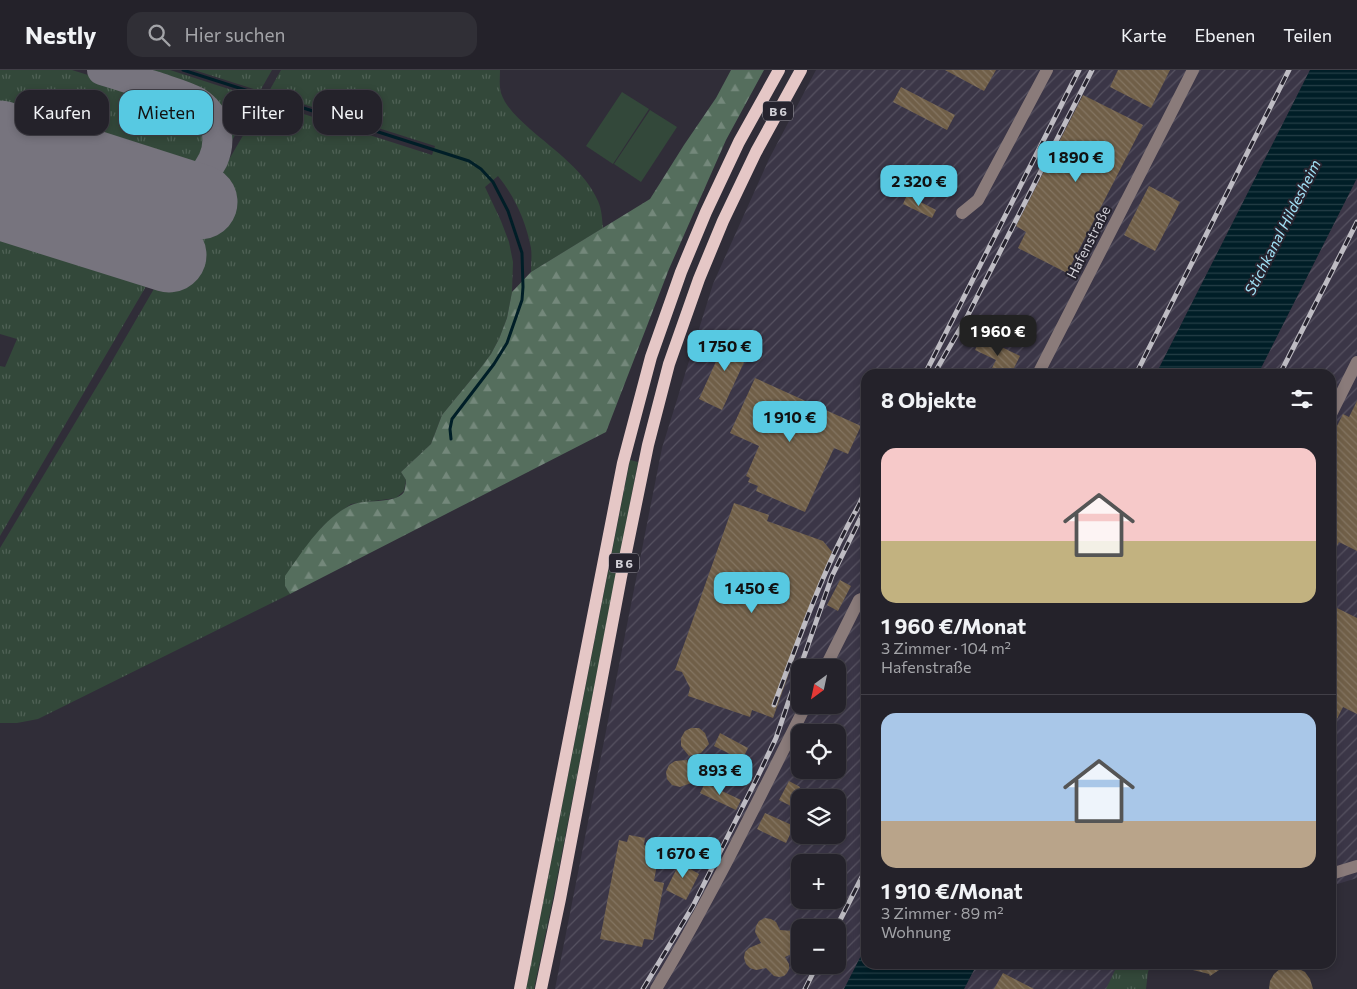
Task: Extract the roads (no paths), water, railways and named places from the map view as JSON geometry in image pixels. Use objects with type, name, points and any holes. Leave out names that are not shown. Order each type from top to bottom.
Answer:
[{"type":"main road","name":"B 6","points":[[520,989],[623,463],[651,357],[680,272],[706,212],[740,142],[779,70]]},
{"type":"main road","name":"B 6","points":[[541,989],[640,482],[669,364],[699,279],[723,221],[756,152],[801,70]]},
{"type":"street","points":[[962,212],[978,200],[1047,70]]},
{"type":"street","name":"Hafenstraße","points":[[1041,369],[1193,70]]},
{"type":"street","points":[[1336,404],[1357,362]]},
{"type":"street","points":[[830,659],[861,599]]},
{"type":"street","points":[[656,989],[722,872],[801,714]]},
{"type":"street","points":[[1336,872],[1357,866]]},
{"type":"water","name":"Stichkanal Hildesheim","points":[[1310,70],[1357,70],[1357,178],[1261,369],[1159,369]]},
{"type":"water","points":[[861,956],[861,969],[974,969],[964,989],[844,989]]},
{"type":"waterway","points":[[183,70],[246,90]]},
{"type":"waterway","points":[[303,108],[469,161],[481,169],[493,182],[508,211],[522,253],[522,300],[507,343],[494,364],[452,419],[451,439]]},
{"type":"railway","points":[[928,369],[1079,70]]},
{"type":"railway","points":[[937,369],[968,315],[1092,70]]},
{"type":"railway","points":[[1139,369],[1289,70]]},
{"type":"railway","points":[[1283,369],[1357,222]]},
{"type":"railway","points":[[856,511],[861,500]]},
{"type":"railway","points":[[774,705],[823,578],[859,505]]},
{"type":"railway","points":[[803,659],[832,576],[861,517]]},
{"type":"railway","points":[[643,989],[693,906],[776,738],[791,694]]},
{"type":"railway","points":[[841,919],[861,879]]},
{"type":"railway","points":[[805,989],[812,974]]}]
